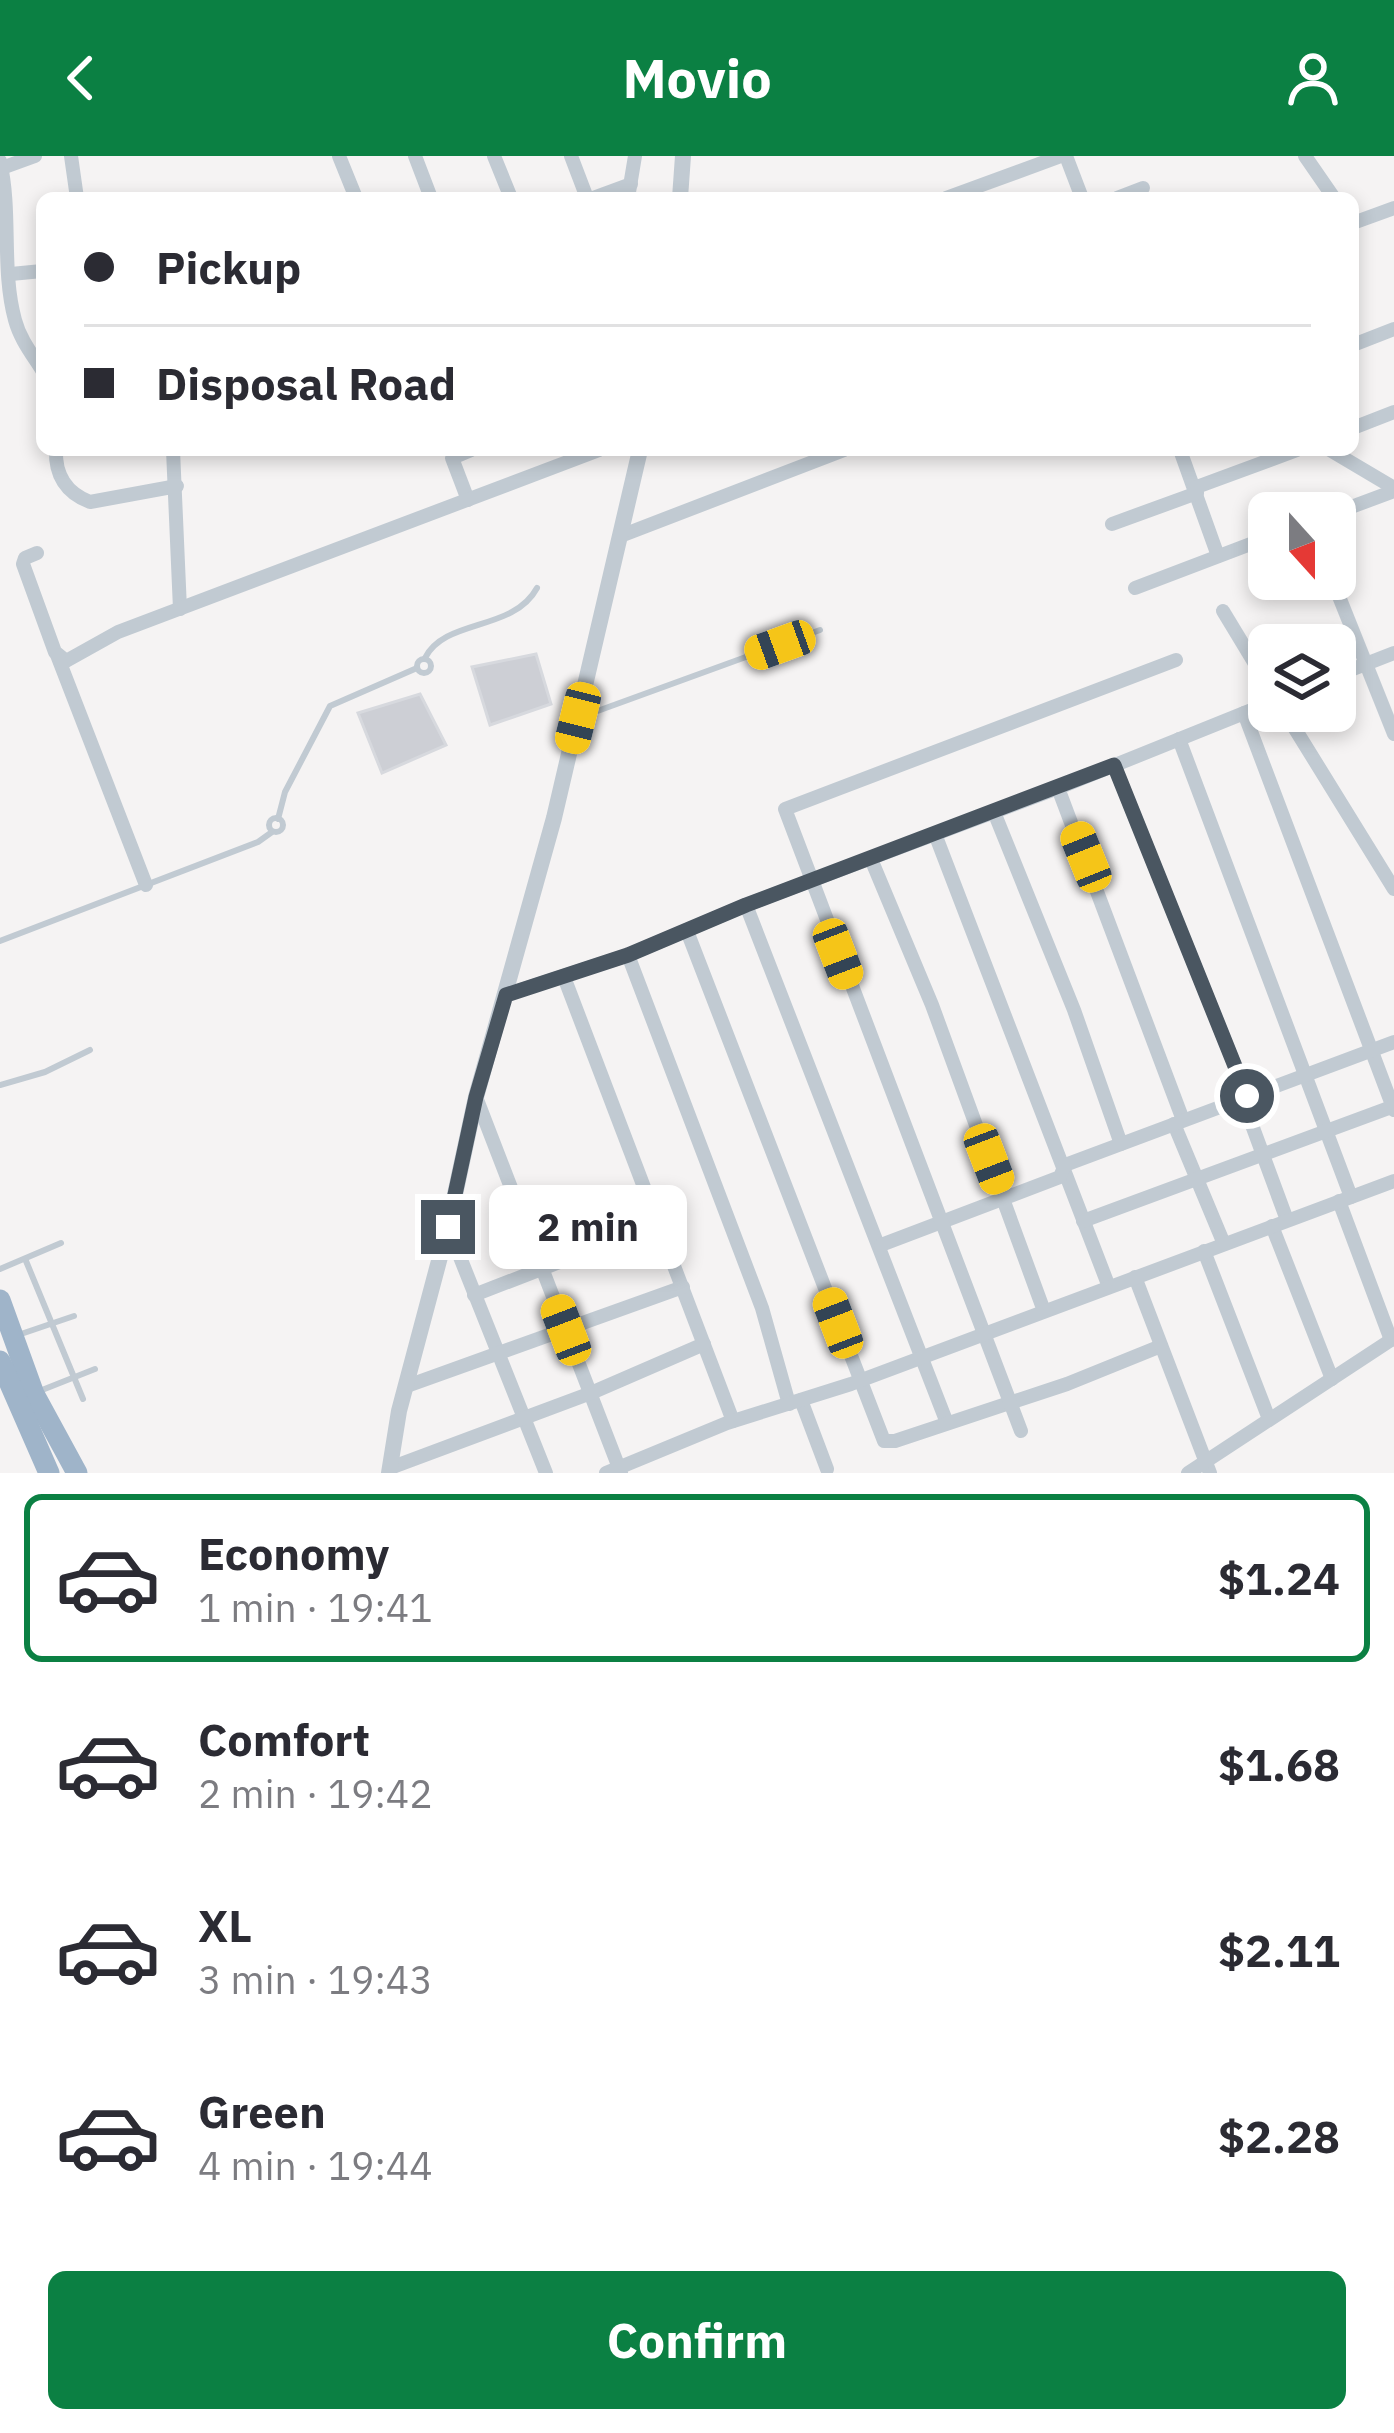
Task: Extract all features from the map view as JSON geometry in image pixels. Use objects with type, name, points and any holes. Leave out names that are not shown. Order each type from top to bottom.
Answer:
[{"type":"highway","points":[[0,1300],[34,1394],[77,1473]]},
{"type":"highway","points":[[0,1363],[49,1473]]},
{"type":"street","points":[[35,156],[1,165],[15,321],[36,359]]},
{"type":"street","points":[[71,156],[76,192]]},
{"type":"street","points":[[339,156],[354,192]]},
{"type":"street","points":[[415,156],[428,192]]},
{"type":"street","points":[[494,156],[509,192]]},
{"type":"street","points":[[571,156],[587,192]]},
{"type":"street","points":[[630,191],[635,156]]},
{"type":"street","points":[[680,192],[683,156]]},
{"type":"street","points":[[963,192],[1063,156],[1079,192]]},
{"type":"street","points":[[1305,156],[1330,192]]},
{"type":"street","points":[[1133,192],[1143,188]]},
{"type":"street","points":[[1359,222],[1394,208]]},
{"type":"street","points":[[1359,231],[1366,239]]},
{"type":"street","points":[[10,274],[36,272]]},
{"type":"street","points":[[1359,343],[1394,329]]},
{"type":"street","points":[[1359,426],[1394,412]]},
{"type":"street","points":[[57,456],[62,482],[90,502],[177,486]]},
{"type":"street","points":[[174,456],[180,609]]},
{"type":"street","points":[[451,456],[468,500]]},
{"type":"street","points":[[57,656],[72,660],[102,639],[583,456]]},
{"type":"street","points":[[390,1471],[476,1097],[554,818],[639,456]]},
{"type":"street","points":[[623,535],[828,456]]},
{"type":"street","points":[[1182,456],[1218,556]]},
{"type":"street","points":[[1112,524],[1282,456]]},
{"type":"street","points":[[1340,456],[1394,489]]},
{"type":"street","points":[[1356,504],[1394,489]]},
{"type":"street","points":[[1135,588],[1248,545]]},
{"type":"street","points":[[37,553],[23,564],[146,885]]},
{"type":"street","points":[[1341,600],[1394,734]]},
{"type":"street","points":[[1222,611],[1248,653]]},
{"type":"street","points":[[1356,668],[1394,653]]},
{"type":"street","points":[[1021,1431],[784,814],[788,806],[1176,660]]},
{"type":"street","points":[[506,995],[628,955],[1248,711]]},
{"type":"street","points":[[1083,1221],[1394,1108],[1244,713]]},
{"type":"street","points":[[1297,732],[1394,889]]},
{"type":"street","points":[[1179,739],[1328,1131],[1345,1199],[1393,1339],[1269,1419],[1207,1467],[1188,1473]]},
{"type":"street","points":[[1114,765],[1244,1097],[1331,1379]]},
{"type":"street","points":[[1058,788],[1224,1244]]},
{"type":"street","points":[[994,812],[1074,1010],[1121,1144]]},
{"type":"street","points":[[935,834],[1109,1287]]},
{"type":"street","points":[[871,859],[932,1005],[1044,1311]]},
{"type":"street","points":[[746,905],[947,1423]]},
{"type":"street","points":[[687,931],[886,1443],[1011,1404],[1161,1346]]},
{"type":"street","points":[[628,955],[795,1402],[827,1469]]},
{"type":"street","points":[[564,977],[733,1421]]},
{"type":"street","points":[[881,1245],[1060,1177],[1064,1165],[1394,1042]]},
{"type":"street","points":[[476,1097],[591,1393],[616,1472],[733,1421],[860,1380],[1394,1180]]},
{"type":"street","points":[[473,1295],[658,1224]]},
{"type":"street","points":[[448,1227],[542,1472]]},
{"type":"street","points":[[1204,1251],[1269,1419]]},
{"type":"street","points":[[1135,1277],[1207,1467]]},
{"type":"street","points":[[407,1386],[683,1287]]},
{"type":"street","points":[[390,1471],[704,1344]]},
{"type":"lane","points":[[0,941],[258,842],[283,828],[278,819],[285,792],[330,706],[417,668],[417,662],[438,642],[523,608],[537,588]]},
{"type":"lane","points":[[578,718],[820,630]]},
{"type":"lane","points":[[0,1069],[1,1084],[44,1072],[90,1050]]},
{"type":"lane","points":[[0,1269],[61,1243]]},
{"type":"lane","points":[[26,1261],[82,1400]]},
{"type":"lane","points":[[14,1336],[74,1316]]},
{"type":"lane","points":[[34,1394],[95,1369]]},
{"type":"building","points":[[536,654],[551,704],[490,725],[472,667]]},
{"type":"building","points":[[420,694],[446,745],[382,773],[358,713]]},
{"type":"route","points":[[448,1227],[476,1097],[506,995],[628,955],[746,905],[1114,765],[1247,1096]]}]
